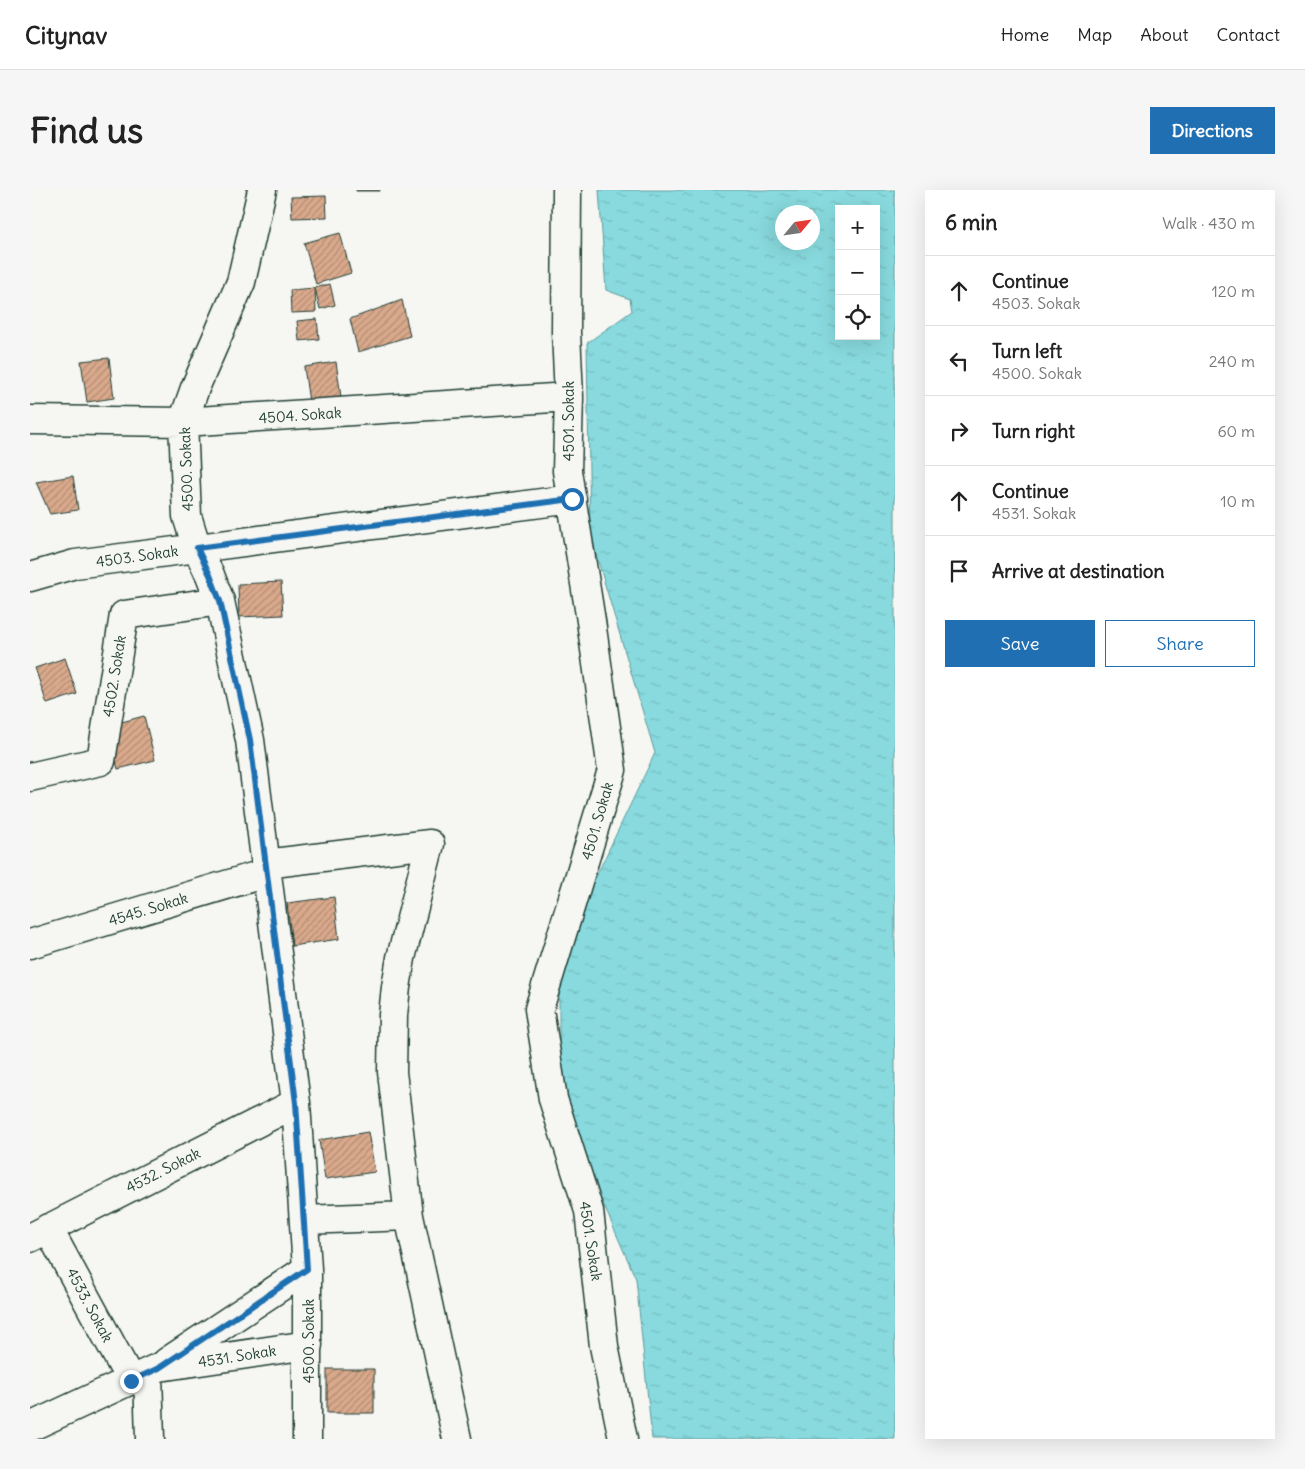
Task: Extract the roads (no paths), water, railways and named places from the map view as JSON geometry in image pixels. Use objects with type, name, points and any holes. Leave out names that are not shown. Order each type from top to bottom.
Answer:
[{"type":"street","name":"4500. Sokak","points":[[262,190],[241,282],[195,388],[183,422],[187,516],[197,548],[220,601],[250,740],[296,1103],[307,1269],[307,1439]]},
{"type":"street","name":"4501. Sokak","points":[[567,190],[566,332],[569,398],[567,471],[612,770],[539,1009],[552,1099],[589,1211],[604,1346],[623,1439]]},
{"type":"street","name":"4504. Sokak","points":[[30,420],[183,422],[569,398]]},
{"type":"street","name":"4503. Sokak","points":[[30,577],[75,564],[572,499]]},
{"type":"street","name":"4502. Sokak","points":[[30,777],[101,761],[124,615],[220,601]]},
{"type":"street","name":"4545. Sokak","points":[[30,944],[265,868],[430,844],[401,958],[393,1015],[392,1072],[409,1216]]},
{"type":"street","name":"4532. Sokak","points":[[39,1233],[296,1103]]},
{"type":"street","points":[[304,1220],[409,1216],[456,1439]]},
{"type":"street","name":"4533. Sokak","points":[[39,1233],[146,1374],[150,1439]]},
{"type":"street","points":[[146,1374],[307,1269]]},
{"type":"street","name":"4531. Sokak","points":[[30,1427],[146,1374],[308,1345]]},
{"type":"water","points":[[599,190],[895,190],[895,1439],[652,1439],[636,1279],[559,1103],[559,954],[655,753],[590,534],[587,343],[632,311],[630,299],[606,290]]}]
